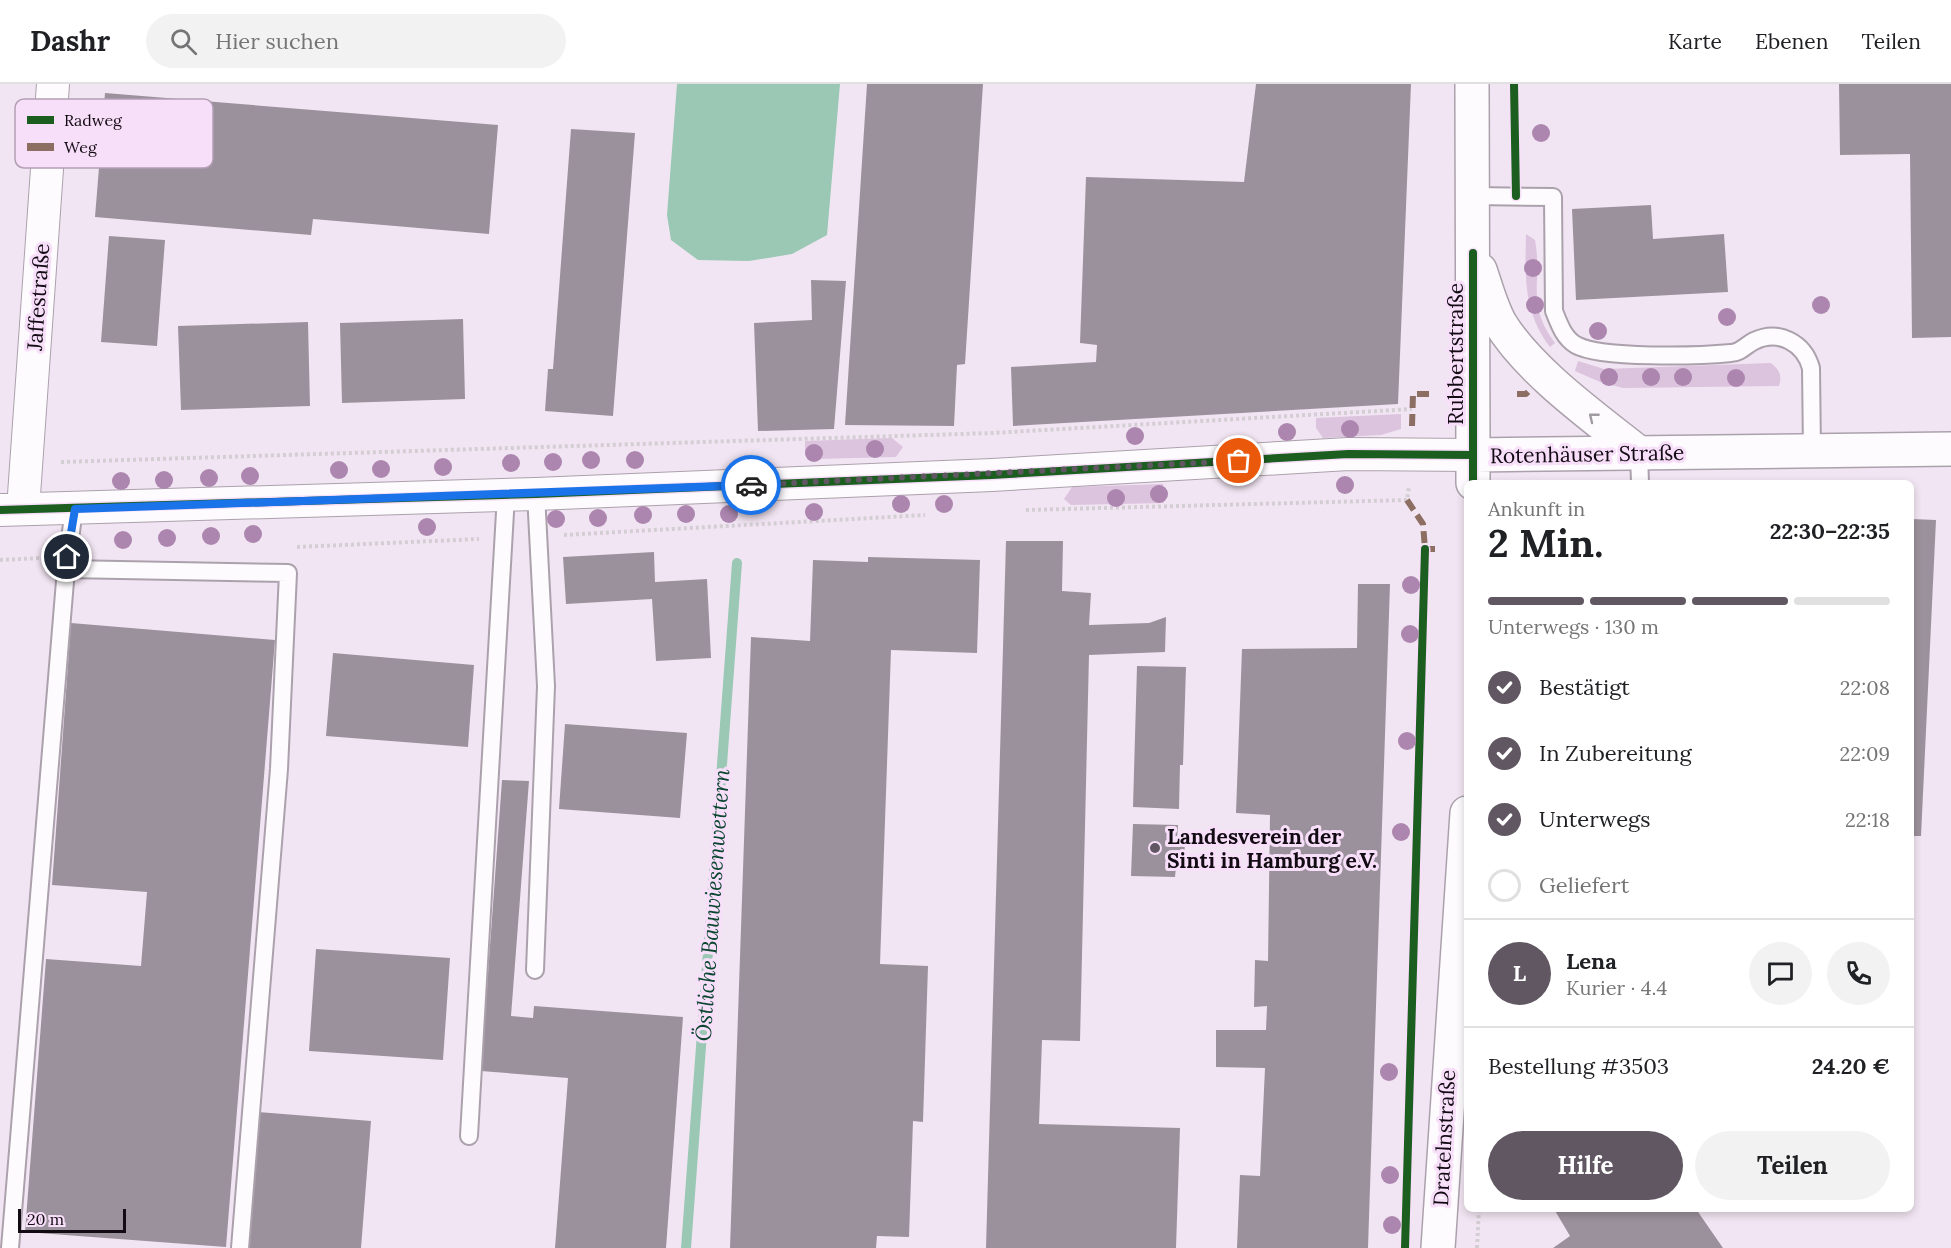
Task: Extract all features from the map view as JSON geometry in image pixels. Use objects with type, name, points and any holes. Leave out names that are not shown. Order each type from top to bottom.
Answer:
[{"type":"main road","name":"Rubbertstraße","points":[[1472,84],[1473,469]]},
{"type":"main road","points":[[1473,253],[1500,322],[1526,355],[1584,409],[1640,468]]},
{"type":"main road","name":"Rotenhäuser Straße","points":[[1473,469],[1640,468],[1812,451],[1951,449]]},
{"type":"main road","name":"Dratelnstraße","points":[[1438,1248],[1459,1025],[1464,892]]},
{"type":"street","name":"Jaffestraße","points":[[52,99],[53,84]]},
{"type":"street","name":"Jaffestraße","points":[[11,510],[26,464],[47,168]]},
{"type":"street","name":"Rotenhäuser Straße","points":[[11,510],[521,495],[992,475],[1348,454],[1473,469]]},
{"type":"lane","points":[[1473,196],[1553,196],[1554,311],[1560,328],[1575,344],[1603,354],[1733,353],[1767,337],[1788,338],[1808,356],[1811,368],[1812,451]]},
{"type":"lane","points":[[521,495],[537,536],[546,686],[535,970]]},
{"type":"lane","points":[[469,1136],[503,537],[521,495]]},
{"type":"lane","points":[[10,1248],[66,563],[75,509]]},
{"type":"lane","points":[[66,563],[288,573],[279,769],[240,1248]]},
{"type":"path","points":[[1514,84],[1516,196]]},
{"type":"path","points":[[26,464],[992,433],[1412,409]]},
{"type":"path","points":[[1025,510],[1407,500],[1410,485]]},
{"type":"path","points":[[537,536],[931,515]]},
{"type":"path","points":[[291,547],[503,537]]},
{"type":"path","points":[[1408,1130],[1425,549]]},
{"type":"path","points":[[0,560],[66,563]]},
{"type":"path","points":[[1477,1248],[1479,1212]]},
{"type":"shaded area","points":[[677,84],[840,84],[827,235],[792,254],[749,261],[698,260],[671,240],[667,215]]},
{"type":"shaded area","points":[[1526,234],[1535,240],[1538,304],[1540,316],[1555,343],[1550,347],[1541,334],[1530,307],[1526,279]]},
{"type":"shaded area","points":[[1578,361],[1604,369],[1771,363],[1780,373],[1780,379],[1779,386],[1623,388],[1600,382],[1575,371]]},
{"type":"shaded area","points":[[1401,414],[1401,429],[1381,435],[1323,438],[1316,428],[1316,418]]},
{"type":"shaded area","points":[[892,438],[903,447],[896,457],[816,459],[805,450],[805,441]]},
{"type":"shaded area","points":[[1163,484],[1164,503],[1071,505],[1064,499],[1072,487]]},
{"type":"building","points":[[867,84],[983,84],[965,364],[957,365],[954,426],[845,425]]},
{"type":"building","points":[[1256,84],[1411,84],[1398,404],[1013,426],[1011,367],[1096,362],[1097,345],[1080,343],[1086,177],[1244,182]]},
{"type":"building","points":[[1839,84],[1951,84],[1951,337],[1912,338],[1910,154],[1840,155]]},
{"type":"building","points":[[105,93],[179,99],[105,99]]},
{"type":"building","points":[[213,102],[498,125],[489,234],[313,219],[311,235],[95,217],[99,168],[213,168]]},
{"type":"building","points":[[571,129],[635,133],[613,416],[545,411],[548,369],[553,369]]},
{"type":"building","points":[[1651,205],[1653,239],[1724,234],[1728,292],[1576,300],[1572,209]]},
{"type":"building","points":[[109,236],[165,240],[157,346],[101,342]]},
{"type":"building","points":[[811,280],[846,281],[834,429],[758,431],[754,323],[812,320]]},
{"type":"building","points":[[463,319],[465,399],[342,403],[340,323]]},
{"type":"building","points":[[308,322],[310,406],[181,410],[178,326]]},
{"type":"building","points":[[1914,519],[1936,520],[1921,836],[1914,836]]},
{"type":"building","points":[[1006,541],[1063,541],[1062,591],[1091,593],[1089,625],[1149,623],[1166,617],[1165,652],[1089,655],[1080,1041],[1042,1040],[1039,1124],[1180,1128],[1176,1248],[986,1248]]},
{"type":"building","points":[[654,552],[655,582],[707,579],[711,658],[656,661],[652,599],[566,604],[563,557]]},
{"type":"building","points":[[868,557],[980,560],[977,653],[891,650],[880,964],[928,966],[923,1122],[913,1121],[909,1237],[877,1236],[876,1248],[730,1248],[751,637],[810,641],[813,560],[868,562]]},
{"type":"building","points":[[1358,584],[1390,584],[1368,1248],[1237,1248],[1240,1175],[1260,1176],[1265,1068],[1216,1067],[1216,1030],[1266,1030],[1267,1006],[1254,1007],[1255,960],[1268,961],[1270,815],[1236,813],[1242,649],[1357,648]]},
{"type":"building","points":[[71,623],[275,640],[226,1247],[25,1232],[46,959],[141,966],[147,892],[52,885]]},
{"type":"building","points":[[333,653],[474,665],[468,747],[326,736]]},
{"type":"building","points":[[1137,666],[1186,667],[1183,765],[1180,765],[1179,809],[1133,807]]},
{"type":"building","points":[[565,724],[687,733],[680,818],[559,809]]},
{"type":"building","points":[[502,780],[529,781],[511,1016],[533,1018],[534,1006],[683,1017],[666,1248],[555,1248],[568,1078],[481,1071]]},
{"type":"building","points":[[1133,824],[1178,825],[1177,840],[1185,840],[1184,868],[1176,867],[1175,877],[1131,876]]},
{"type":"building","points":[[316,949],[450,958],[443,1060],[309,1051]]},
{"type":"building","points":[[258,1112],[371,1121],[361,1248],[248,1248]]},
{"type":"building","points":[[1556,1212],[1698,1212],[1723,1248],[1553,1248],[1570,1236]]},
{"type":"waterway","name":"Östliche Bauwiesenwettern","points":[[686,1248],[737,563]]},
{"type":"marked path","points":[[1517,394],[1526,394],[1532,388]]},
{"type":"marked path","points":[[1412,426],[1413,394],[1435,394]]},
{"type":"marked path","points":[[1407,500],[1423,524],[1425,549],[1435,549]]},
{"type":"cycle path","points":[[1514,84],[1516,196]]},
{"type":"cycle path","points":[[1473,253],[1473,480]]},
{"type":"cycle path","points":[[0,510],[536,494],[992,475],[1348,454],[1473,455]]},
{"type":"cycle path","points":[[1405,1248],[1425,549]]},
{"type":"way so far","points":[[751,485],[992,475],[1239,461]]},
{"type":"place","name":"Landesverein der Sinti in Hamburg e.V.","points":[[1155,848]]},
{"type":"route","points":[[67,557],[75,509],[751,485]]}]
